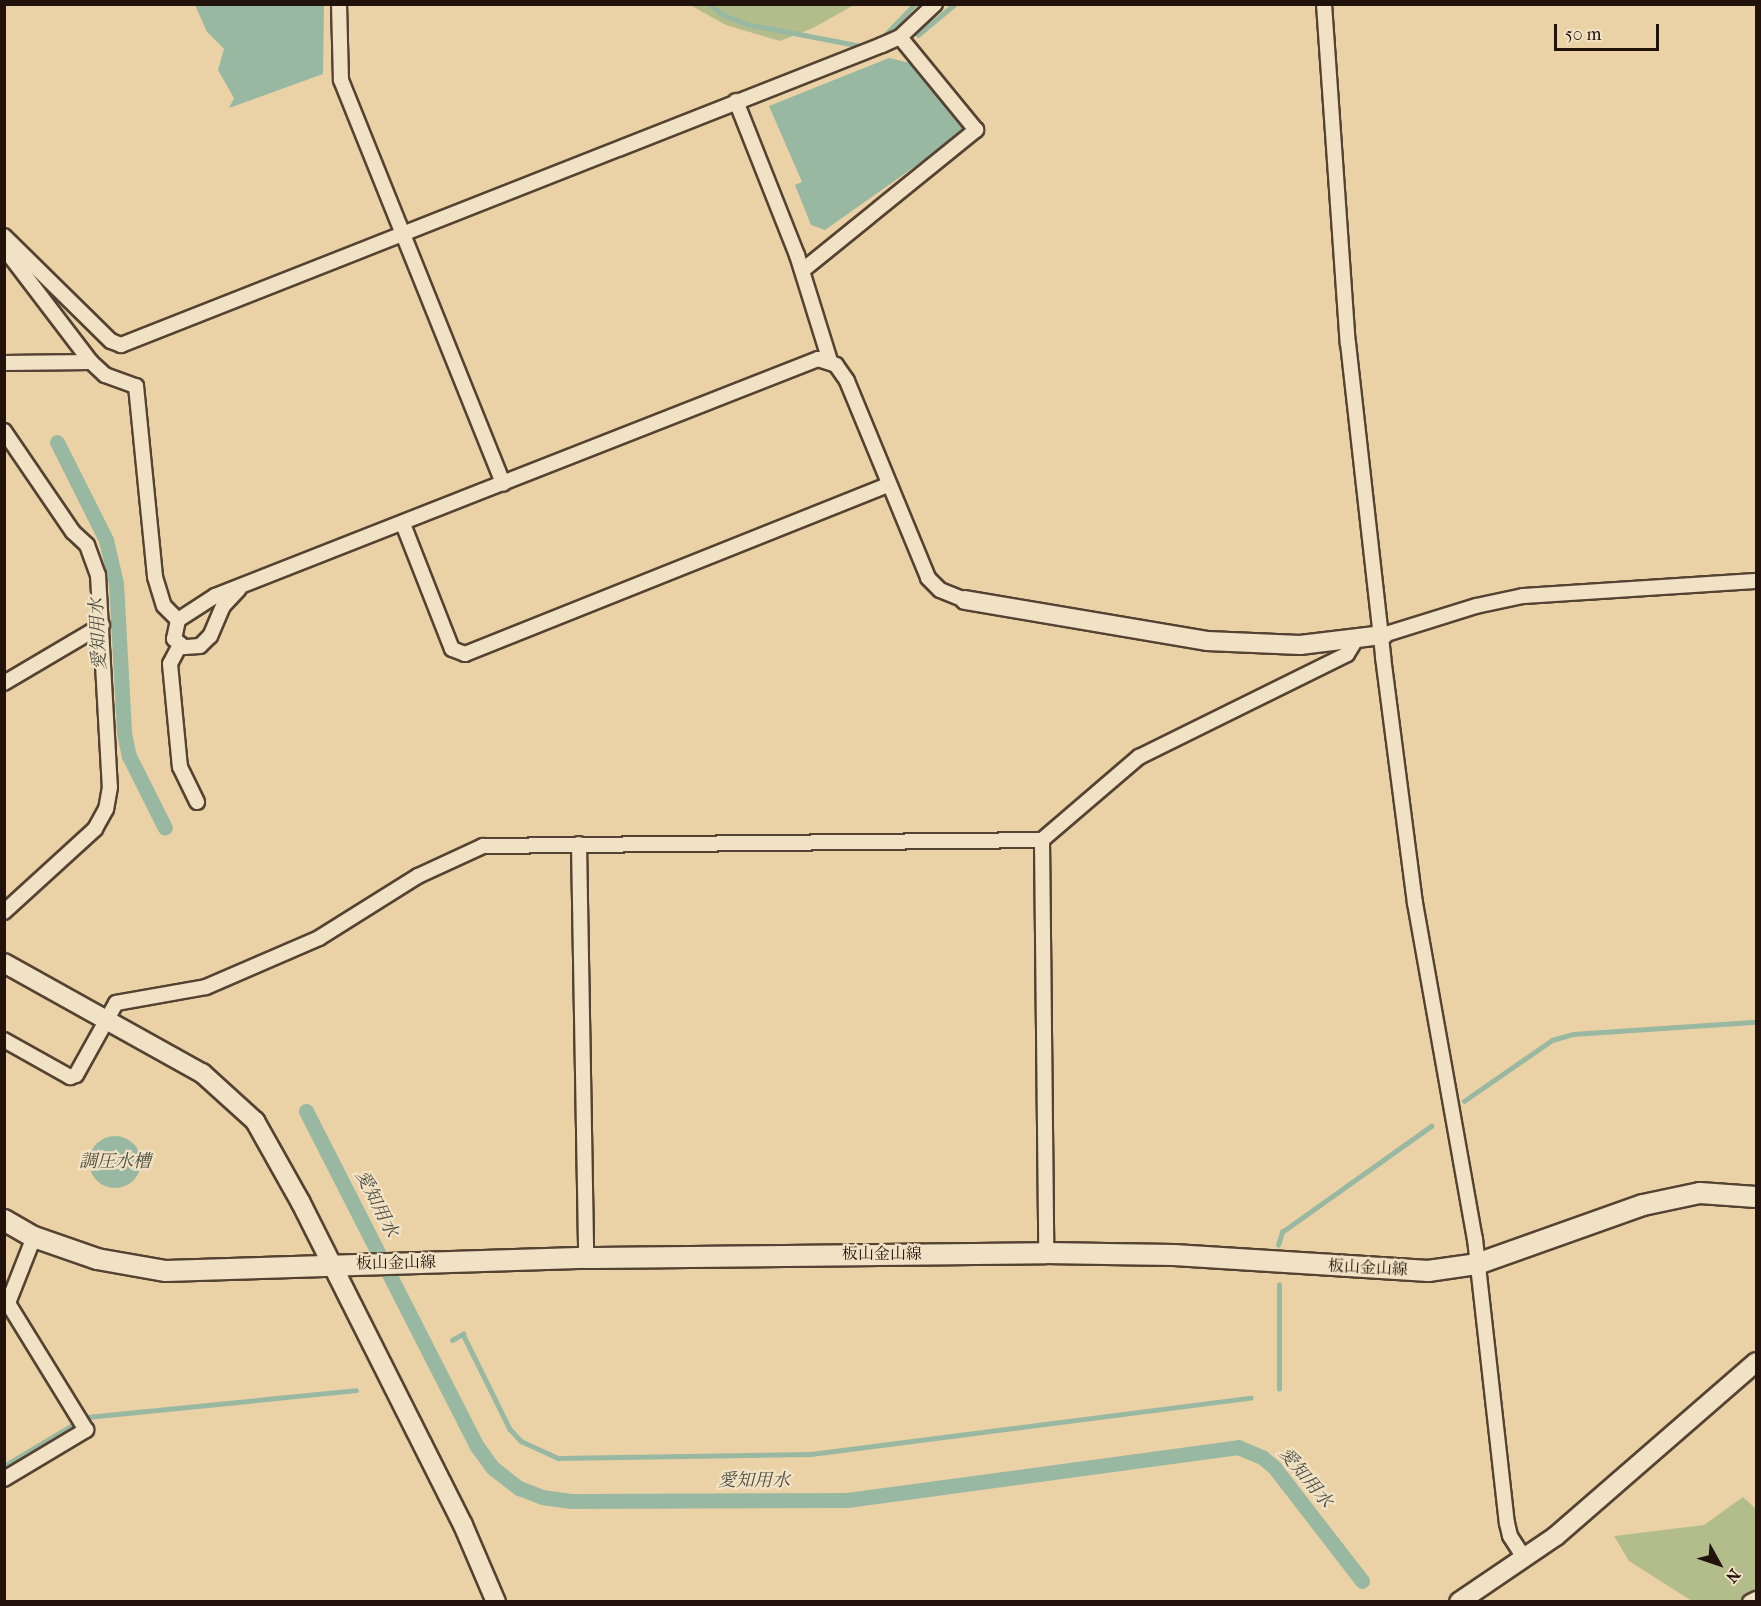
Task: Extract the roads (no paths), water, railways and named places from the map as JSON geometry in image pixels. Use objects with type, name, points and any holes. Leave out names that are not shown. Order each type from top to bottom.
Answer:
[{"type":"main road","name":"板山金山線","points":[[4,1220],[34,1237],[97,1259],[166,1271],[331,1263],[364,1265],[586,1258],[1046,1253],[1174,1255],[1362,1270],[1428,1271],[1477,1264],[1643,1205],[1700,1193],[1756,1197]]},
{"type":"street","points":[[339,4],[341,80],[503,484]]},
{"type":"street","points":[[4,236],[111,341],[121,345],[900,37],[935,4]]},
{"type":"street","points":[[1324,4],[1349,354],[1415,903],[1477,1264],[1510,1536],[1525,1559]]},
{"type":"street","points":[[803,270],[976,130],[900,37]]},
{"type":"street","points":[[736,101],[803,270],[830,361],[847,381],[928,578],[940,590],[966,600],[1207,641],[1300,645],[1383,635],[1476,606],[1524,596],[1756,581]]},
{"type":"street","points":[[4,248],[91,362],[105,375],[136,386],[155,577],[161,600],[178,620]]},
{"type":"street","points":[[239,590],[223,606],[205,642],[194,648],[180,645],[174,639],[178,620],[215,596],[239,590],[808,362],[830,361]]},
{"type":"street","points":[[4,363],[91,362]]},
{"type":"street","points":[[4,431],[90,551],[102,593],[109,749],[106,809],[95,829],[4,912]]},
{"type":"street","points":[[403,524],[452,648],[465,654],[888,485]]},
{"type":"street","points":[[4,683],[102,625]]},
{"type":"street","points":[[4,1040],[70,1077],[76,1075],[116,1003],[206,987],[319,938],[418,876],[483,846],[1042,840],[1139,757],[1347,654],[1357,638]]},
{"type":"street","points":[[180,645],[170,664],[180,768],[196,802]]},
{"type":"street","points":[[1042,840],[1046,1253]]},
{"type":"street","points":[[579,844],[586,1258]]},
{"type":"street","points":[[4,963],[202,1074],[242,1106],[267,1138],[464,1525],[496,1602]]},
{"type":"street","points":[[4,1479],[86,1430],[8,1303],[34,1237]]},
{"type":"street","points":[[1459,1602],[1525,1559],[1601,1499],[1756,1362]]},
{"type":"street","points":[[1750,1602],[1756,1599]]},
{"type":"water","points":[[195,5],[324,5],[323,74],[229,108],[234,98],[218,70],[224,49],[207,32]]},
{"type":"water","points":[[889,58],[910,63],[965,131],[825,230],[811,225],[795,185],[802,182],[769,106]]},
{"type":"water","name":"調圧水槽","points":[[115,1136],[129,1140],[137,1148],[141,1162],[137,1176],[129,1184],[115,1188],[101,1184],[93,1176],[89,1162],[93,1148],[101,1140]]},
{"type":"waterway","points":[[710,4],[722,14],[747,24],[861,46]]},
{"type":"waterway","points":[[883,37],[915,4]]},
{"type":"waterway","points":[[918,35],[955,4]]},
{"type":"waterway","name":"愛知用水","points":[[57,442],[106,540],[116,583],[124,733],[129,756],[165,828]]},
{"type":"waterway","points":[[1464,1101],[1552,1040],[1573,1034],[1756,1022]]},
{"type":"waterway","name":"愛知用水","points":[[306,1111],[476,1445],[493,1468],[519,1488],[542,1497],[571,1501],[847,1500],[1238,1447],[1262,1457],[1274,1467],[1362,1581]]},
{"type":"waterway","points":[[1278,1245],[1282,1232],[1431,1126]]},
{"type":"waterway","points":[[1279,1285],[1279,1389]]},
{"type":"waterway","points":[[452,1340],[463,1334],[510,1429],[521,1441],[558,1458],[811,1454],[1250,1398]]},
{"type":"waterway","points":[[87,1417],[356,1390]]},
{"type":"waterway","points":[[4,1466],[71,1426]]}]
